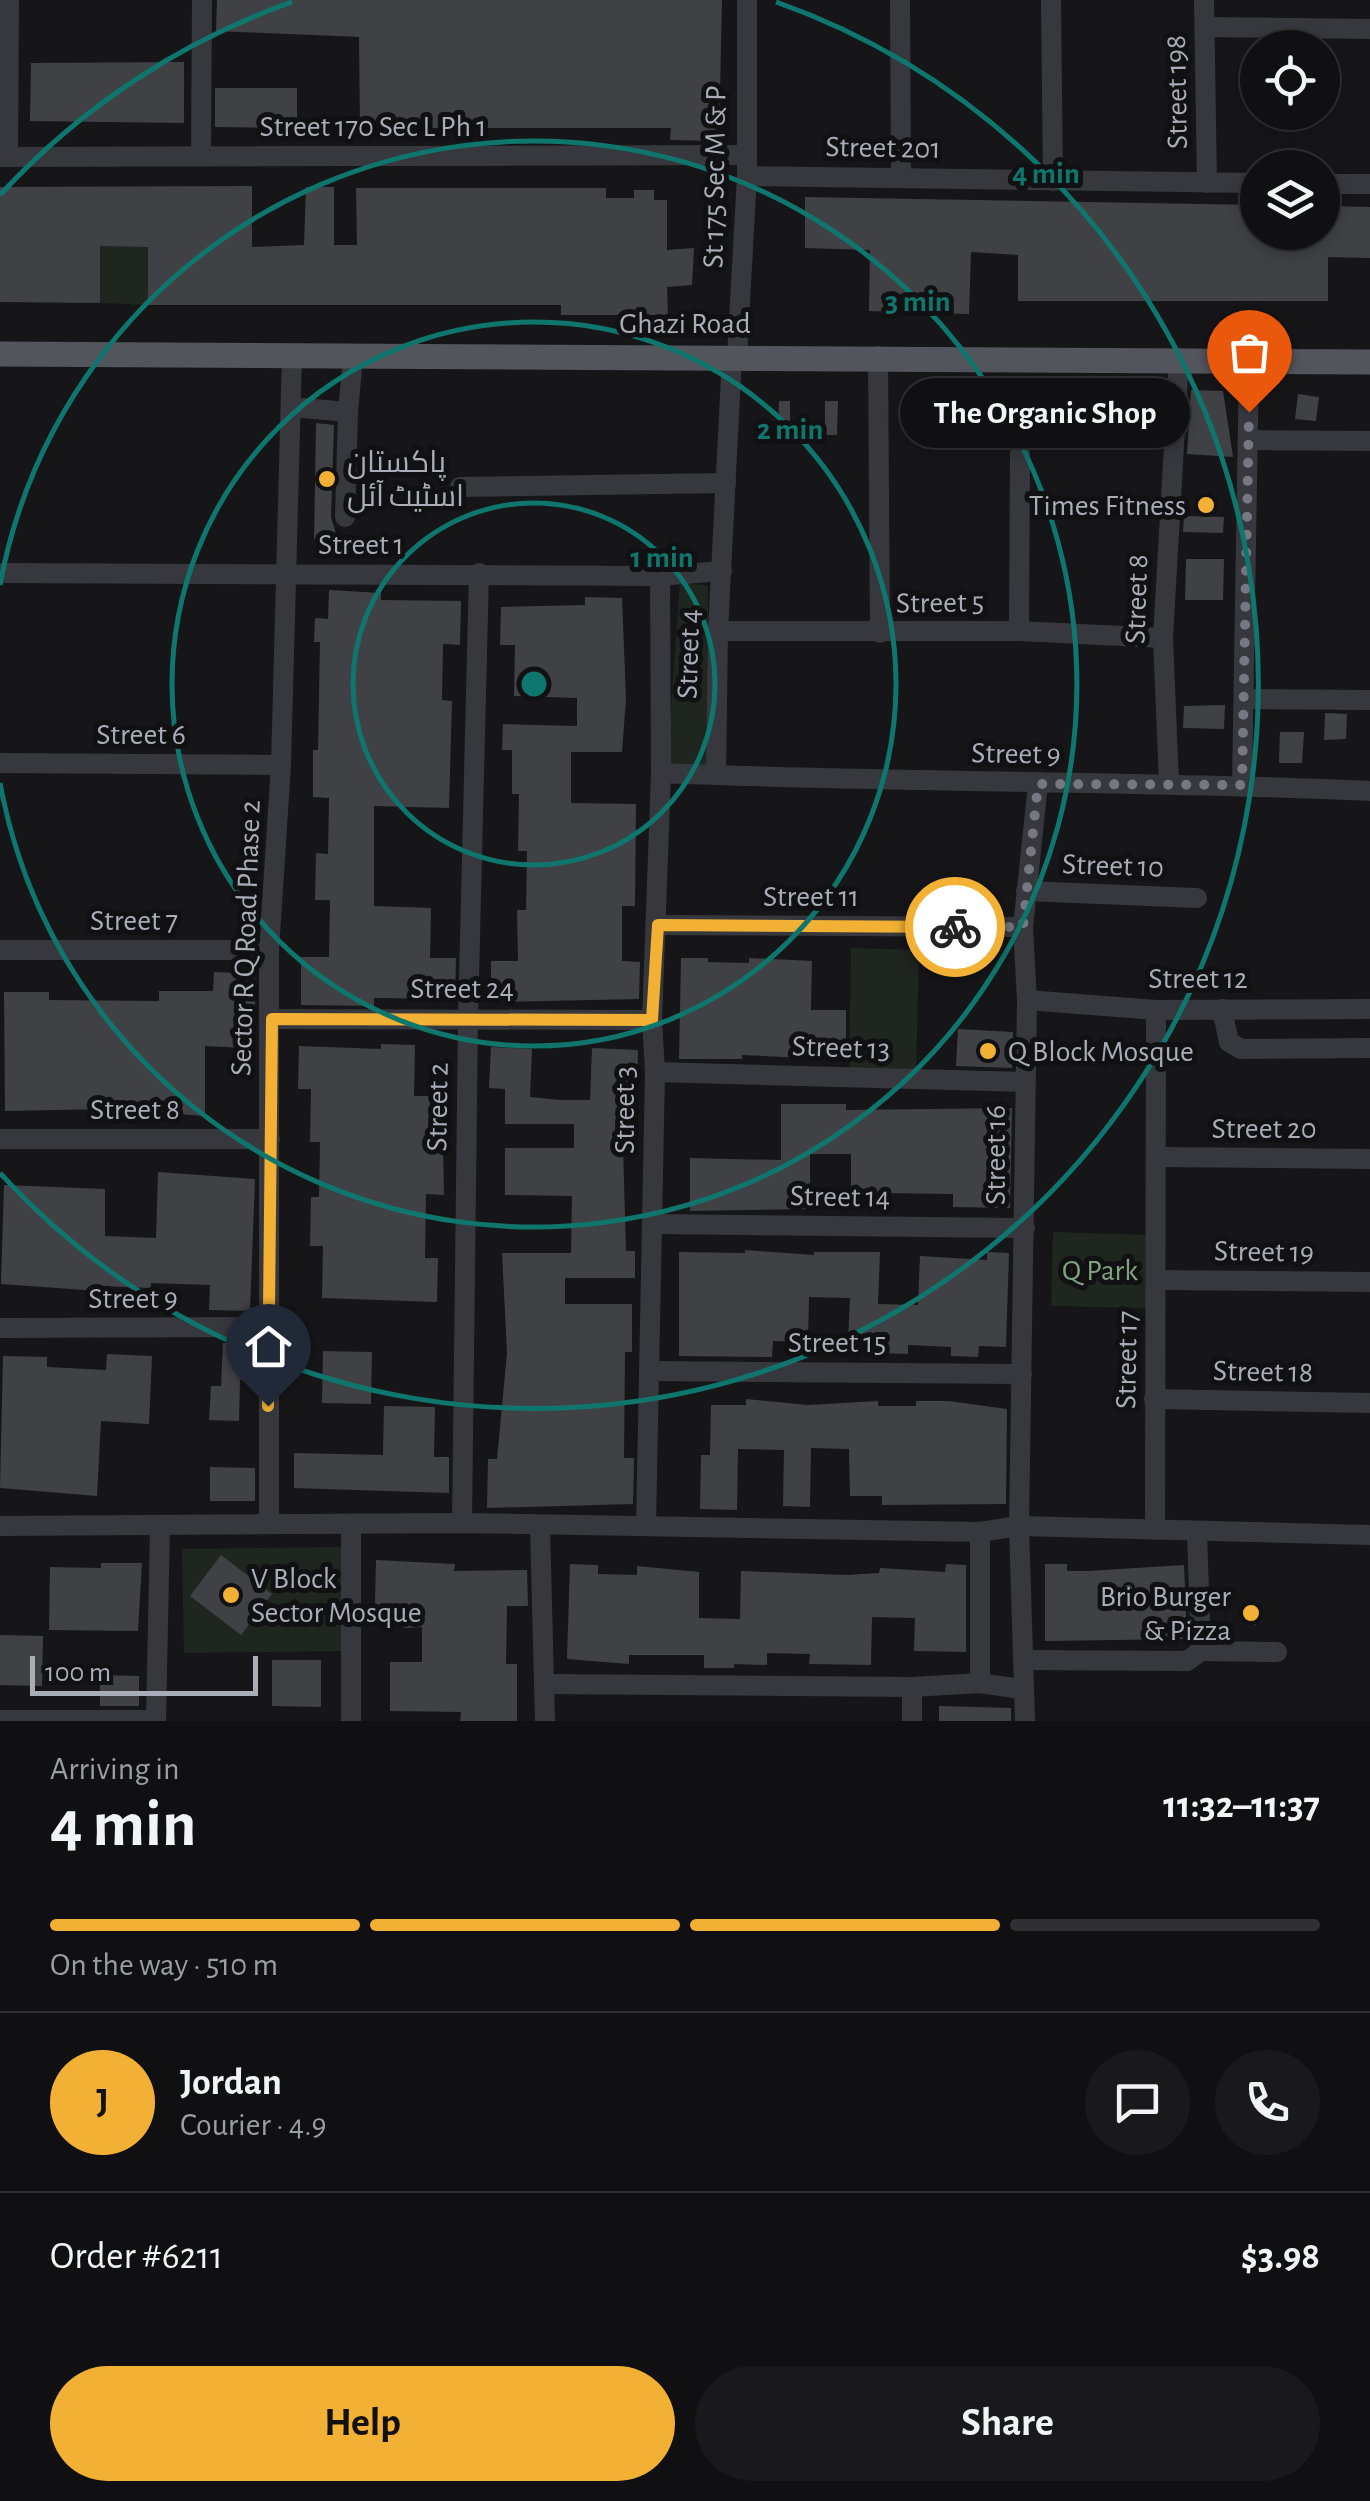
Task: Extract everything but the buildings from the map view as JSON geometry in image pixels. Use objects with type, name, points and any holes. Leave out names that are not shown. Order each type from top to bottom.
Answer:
[{"type":"main road","name":"Ghazi Road","points":[[0,354],[878,356],[1370,362]]},
{"type":"street","points":[[4,157],[8,0]]},
{"type":"street","points":[[201,156],[202,0]]},
{"type":"street","name":"St 175 Sec M & P","points":[[735,356],[747,165],[747,0]]},
{"type":"street","points":[[900,0],[901,177]]},
{"type":"street","points":[[1051,0],[1053,181]]},
{"type":"street","name":"Street 198","points":[[1204,0],[1207,182]]},
{"type":"street","points":[[1205,28],[1370,30]]},
{"type":"street","name":"Street 170 Sec L Ph 1","points":[[4,157],[201,156],[747,165]]},
{"type":"street","name":"Street 201","points":[[747,165],[901,177],[1240,183]]},
{"type":"street","points":[[1340,184],[1370,184]]},
{"type":"street","name":"Sector R Q Road Phase 2","points":[[268,1524],[272,1019],[269,950],[282,765],[283,574],[292,355]]},
{"type":"street","name":"Street 4","points":[[716,775],[718,631],[735,356]]},
{"type":"street","points":[[878,356],[880,633]]},
{"type":"street","points":[[345,517],[353,357]]},
{"type":"street","name":"Street 8","points":[[1169,783],[1164,638],[1179,358]]},
{"type":"street","points":[[1242,785],[1249,362]]},
{"type":"street","points":[[291,407],[348,412]]},
{"type":"street","points":[[1248,440],[1370,442]]},
{"type":"street","points":[[1018,630],[1020,453]]},
{"type":"street","points":[[460,487],[726,483]]},
{"type":"street","name":"Street 1","points":[[0,573],[660,576],[722,571]]},
{"type":"street","name":"Street 2","points":[[462,1523],[468,1018],[479,573]]},
{"type":"street","name":"Street 3","points":[[646,1525],[656,1072],[652,1020],[661,773],[660,576]]},
{"type":"street","name":"Street 5","points":[[718,631],[1018,630],[1164,638]]},
{"type":"street","points":[[1245,700],[1370,700]]},
{"type":"street","name":"Street 6","points":[[0,763],[282,765]]},
{"type":"street","name":"Street 9","points":[[661,773],[1038,784],[1169,783],[1370,792]]},
{"type":"street","name":"Street 16","points":[[1025,1721],[1019,1526],[1027,1000],[1023,927],[1038,784]]},
{"type":"street","name":"Street 10","points":[[1026,891],[1197,898]]},
{"type":"street","name":"Street 11","points":[[658,925],[1023,927]]},
{"type":"street","name":"Street 7","points":[[0,950],[269,950]]},
{"type":"street","name":"Street 12","points":[[1027,1000],[1156,1010],[1370,1009]]},
{"type":"street","points":[[1222,1009],[1229,1042],[1241,1049],[1370,1048]]},
{"type":"street","name":"Street 17","points":[[1156,1010],[1156,1530]]},
{"type":"street","name":"Street 24","points":[[272,1019],[652,1020]]},
{"type":"street","name":"Street 13","points":[[656,1072],[1024,1082]]},
{"type":"street","name":"Street 8","points":[[0,1139],[270,1139]]},
{"type":"street","name":"Street 20","points":[[1157,1157],[1370,1158]]},
{"type":"street","name":"Street 14","points":[[653,1224],[1025,1228]]},
{"type":"street","name":"Street 19","points":[[1157,1280],[1370,1282]]},
{"type":"street","name":"Street 9","points":[[0,1328],[267,1327]]},
{"type":"street","name":"Street 15","points":[[652,1371],[1022,1374]]},
{"type":"street","name":"Street 18","points":[[1154,1399],[1370,1403]]},
{"type":"street","points":[[0,1526],[462,1523],[980,1532],[1019,1526],[1370,1535]]},
{"type":"street","points":[[351,1526],[351,1721]]},
{"type":"street","points":[[0,1720],[156,1721],[160,1527]]},
{"type":"street","points":[[540,1527],[545,1721]]},
{"type":"street","points":[[980,1532],[980,1684]]},
{"type":"street","points":[[1197,1533],[1201,1651]]},
{"type":"street","points":[[1024,1660],[1187,1661],[1201,1651],[1277,1652]]},
{"type":"street","points":[[544,1684],[912,1688],[980,1684],[1022,1690]]},
{"type":"street","points":[[912,1688],[912,1721]]},
{"type":"green space","points":[[100,246],[148,247],[148,305],[100,303]]},
{"type":"green space","points":[[680,582],[708,586],[709,771],[667,763]]},
{"type":"green space","points":[[851,948],[919,950],[916,1072],[849,1071]]},
{"type":"green space","name":"Q Park","points":[[1053,1232],[1150,1235],[1148,1308],[1051,1306]]},
{"type":"green space","points":[[342,1547],[344,1651],[184,1653],[182,1549]]},
{"type":"way so far","points":[[955,927],[1023,927],[1038,784],[1242,785],[1249,412]]},
{"type":"place","name":"The Organic Shop","points":[[1249,412]]},
{"type":"place","name":"پاکستان اسٹیٹ آئل","points":[[327,479]]},
{"type":"place","name":"Times Fitness","points":[[1206,505]]},
{"type":"place","name":"Q Block Mosque","points":[[988,1051]]},
{"type":"place","name":"V Block Sector Mosque","points":[[231,1595]]},
{"type":"place","name":"Brio Burger & Pizza","points":[[1251,1613]]},
{"type":"route","points":[[268,1406],[272,1019],[652,1020],[658,925],[955,927]]}]
